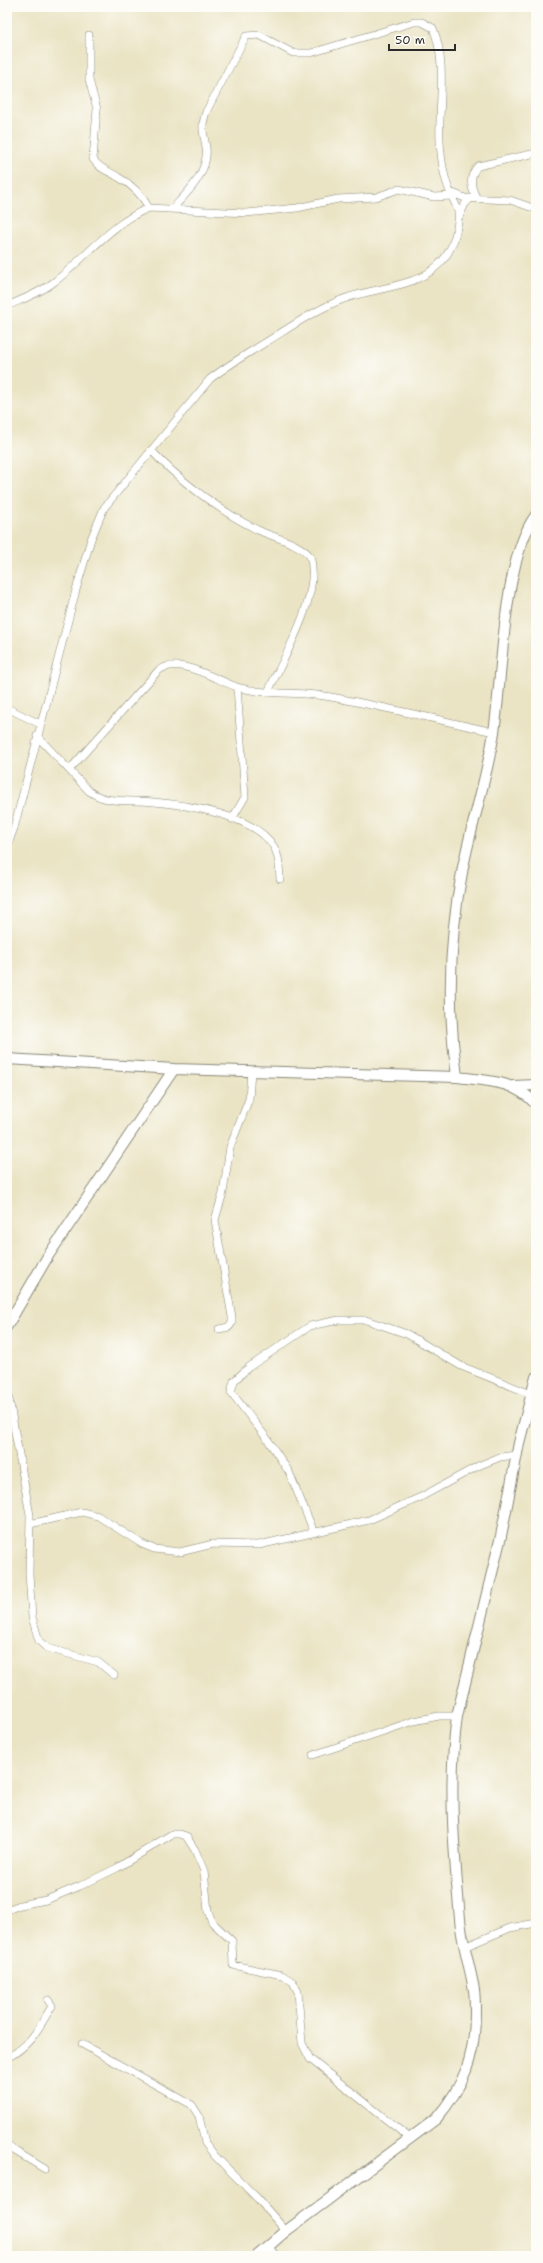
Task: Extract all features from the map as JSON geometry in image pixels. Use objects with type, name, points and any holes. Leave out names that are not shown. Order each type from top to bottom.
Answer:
[{"type":"main road","points":[[457,1078],[450,1015],[450,971],[454,925],[463,868],[494,732],[511,583],[528,526],[536,515]]},
{"type":"main road","points":[[7,1059],[174,1069],[457,1078],[493,1081],[513,1086],[536,1085]]},
{"type":"main road","points":[[7,1326],[48,1256],[174,1069]]},
{"type":"main road","points":[[513,1086],[527,1095],[536,1104]]},
{"type":"main road","points":[[257,2256],[286,2231],[411,2139],[436,2118],[452,2100],[472,2057],[475,2032],[474,1991],[464,1947],[458,1895],[451,1773],[457,1716],[501,1536],[517,1455],[536,1377]]},
{"type":"street","points":[[173,208],[196,182],[204,166],[207,158],[206,146],[202,131],[206,112],[246,36],[259,35],[293,53],[304,54],[422,22],[433,28],[440,57],[440,143],[451,194],[458,207],[459,219]]},
{"type":"street","points":[[89,35],[89,80],[97,109],[93,159],[100,167],[120,178],[136,190],[149,208]]},
{"type":"street","points":[[474,198],[471,179],[478,166],[536,153]]},
{"type":"street","points":[[7,306],[55,282],[107,234],[135,213],[149,208],[173,208],[224,213],[270,212],[338,199],[376,197],[399,189],[434,197],[451,194],[460,197],[510,200],[536,209]]},
{"type":"street","points":[[7,847],[14,828],[40,724],[91,539],[104,508],[210,379],[224,368],[313,313],[341,299],[368,290],[409,281],[424,275],[437,267],[448,254],[465,204],[474,198]]},
{"type":"street","points":[[151,450],[167,466],[224,510],[254,529],[297,546],[310,556],[312,568],[307,607],[268,692]]},
{"type":"street","points":[[70,769],[164,667],[174,665],[197,671],[238,687],[268,692],[330,696],[494,732]]},
{"type":"street","points":[[232,819],[245,796],[238,687]]},
{"type":"street","points":[[7,708],[40,724]]},
{"type":"street","points":[[37,736],[70,769],[89,791],[108,800],[154,802],[199,809],[232,819],[257,830],[274,846],[278,858],[280,879]]},
{"type":"street","points":[[219,1329],[229,1327],[232,1323],[232,1317],[215,1220],[223,1193],[230,1147],[249,1099],[251,1071]]},
{"type":"street","points":[[314,1532],[289,1472],[268,1440],[231,1392],[234,1381],[249,1367],[310,1326],[339,1320],[366,1320],[407,1334],[461,1366],[531,1394]]},
{"type":"street","points":[[7,1388],[30,1515],[29,1574],[32,1617],[39,1641],[47,1648],[98,1662],[114,1675]]},
{"type":"street","points":[[30,1524],[82,1512],[98,1516],[142,1544],[154,1549],[180,1552],[212,1544],[259,1544],[369,1520],[421,1497],[478,1466],[500,1457],[517,1455]]},
{"type":"street","points":[[313,1755],[414,1721],[439,1716],[457,1716]]},
{"type":"street","points":[[7,1910],[20,1905],[46,1900],[80,1886],[117,1868],[172,1834],[186,1836],[195,1850],[204,1871],[208,1911],[212,1922],[232,1941],[233,1965],[282,1975],[293,1982],[298,1992],[302,2043],[310,2060],[411,2139]]},
{"type":"street","points":[[464,1947],[510,1928],[536,1923]]},
{"type":"street","points":[[7,2058],[25,2047],[34,2037],[52,2006],[48,2000]]},
{"type":"street","points":[[82,2044],[192,2105],[199,2116],[205,2143],[215,2156],[286,2231]]},
{"type":"street","points":[[7,2144],[15,2151],[45,2169]]},
{"type":"street","points":[[268,2247],[278,2256]]}]
